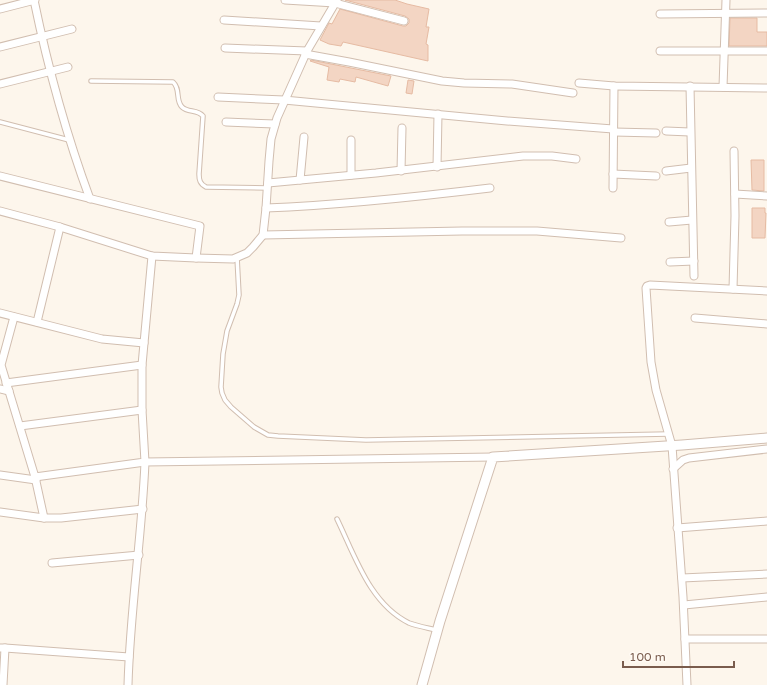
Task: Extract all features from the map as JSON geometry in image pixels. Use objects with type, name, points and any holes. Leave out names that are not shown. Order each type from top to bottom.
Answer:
[{"type":"street","points":[[0,8],[35,0],[50,72],[69,140],[90,199]]},
{"type":"street","points":[[285,0],[336,2],[404,21]]},
{"type":"street","points":[[724,87],[726,0]]},
{"type":"street","points":[[0,211],[60,227],[152,256],[233,259],[247,253],[263,235],[270,147],[284,100],[306,52],[336,2]]},
{"type":"street","points":[[660,14],[767,13]]},
{"type":"street","points":[[224,20],[321,26]]},
{"type":"street","points":[[0,47],[72,29]]},
{"type":"street","points":[[225,48],[306,52],[442,81],[512,84],[573,93]]},
{"type":"street","points":[[660,51],[767,51]]},
{"type":"street","points":[[0,84],[68,67]]},
{"type":"street","points":[[579,83],[614,86],[767,88]]},
{"type":"street","points":[[613,188],[614,86]]},
{"type":"street","points":[[690,86],[694,276]]},
{"type":"street","points":[[218,97],[284,100],[613,131],[656,133]]},
{"type":"street","points":[[437,167],[438,114]]},
{"type":"street","points":[[226,122],[276,124]]},
{"type":"street","points":[[401,171],[402,128]]},
{"type":"street","points":[[666,131],[690,132]]},
{"type":"street","points":[[300,180],[304,137]]},
{"type":"street","points":[[351,140],[351,176]]},
{"type":"street","points":[[733,289],[734,151]]},
{"type":"street","points":[[268,186],[300,180],[401,171],[523,156],[552,156],[576,159]]},
{"type":"street","points":[[666,170],[691,168]]},
{"type":"street","points":[[613,174],[656,176]]},
{"type":"street","points":[[0,176],[200,226],[196,258]]},
{"type":"street","points":[[266,208],[320,205],[490,188]]},
{"type":"street","points":[[734,194],[767,196]]},
{"type":"street","points":[[669,222],[692,220]]},
{"type":"street","points":[[37,322],[60,227]]},
{"type":"street","points":[[263,235],[531,231],[621,238]]},
{"type":"street","points":[[128,685],[129,657],[143,509],[145,462],[142,410],[142,366],[152,256]]},
{"type":"street","points":[[670,262],[694,262]]},
{"type":"street","points":[[687,685],[684,605],[672,446],[656,390],[650,362],[646,288],[650,285],[767,291]]},
{"type":"street","points":[[0,313],[102,339],[144,343]]},
{"type":"street","points":[[14,317],[0,365],[35,478],[44,518]]},
{"type":"street","points":[[695,318],[767,324]]},
{"type":"street","points":[[6,383],[142,366]]},
{"type":"street","points":[[0,389],[9,391]]},
{"type":"street","points":[[20,426],[142,410]]},
{"type":"street","points":[[0,476],[35,478],[145,462],[493,457],[672,446],[767,438]]},
{"type":"street","points":[[673,469],[683,460],[689,458],[767,449]]},
{"type":"street","points":[[422,685],[437,630],[493,457]]},
{"type":"street","points":[[0,512],[44,518],[61,518],[143,509]]},
{"type":"street","points":[[678,528],[767,520]]},
{"type":"street","points":[[52,563],[139,555]]},
{"type":"street","points":[[682,578],[767,574]]},
{"type":"street","points":[[684,605],[767,597]]},
{"type":"street","points":[[685,639],[767,639]]},
{"type":"street","points":[[3,685],[3,648],[129,657]]},
{"type":"lane","points":[[92,81],[173,82],[178,90],[180,104],[183,108],[200,113],[203,116],[199,174],[202,185],[206,187],[268,186]]},
{"type":"lane","points":[[0,122],[69,140]]},
{"type":"lane","points":[[237,257],[239,296],[228,331],[223,354],[221,387],[225,400],[231,407],[254,427],[268,435],[366,440],[668,434]]},
{"type":"lane","points":[[337,519],[363,572],[379,599],[394,613],[410,623],[437,630]]},
{"type":"building","points":[[345,0],[395,0],[429,9],[426,27],[429,27],[426,44],[428,45],[428,61],[343,42],[341,46],[329,44],[320,40],[329,23],[332,24],[340,9],[403,26],[406,26],[409,23],[409,19],[405,16]]},
{"type":"building","points":[[730,18],[757,18],[757,32],[767,32],[767,46],[729,46]]},
{"type":"building","points":[[310,61],[391,76],[388,86],[356,77],[355,82],[340,79],[339,82],[327,80],[329,67]]},
{"type":"building","points":[[408,80],[414,81],[412,94],[406,93]]},
{"type":"building","points":[[751,160],[764,160],[764,191],[752,190]]},
{"type":"building","points":[[752,208],[765,208],[765,238],[752,238]]}]
